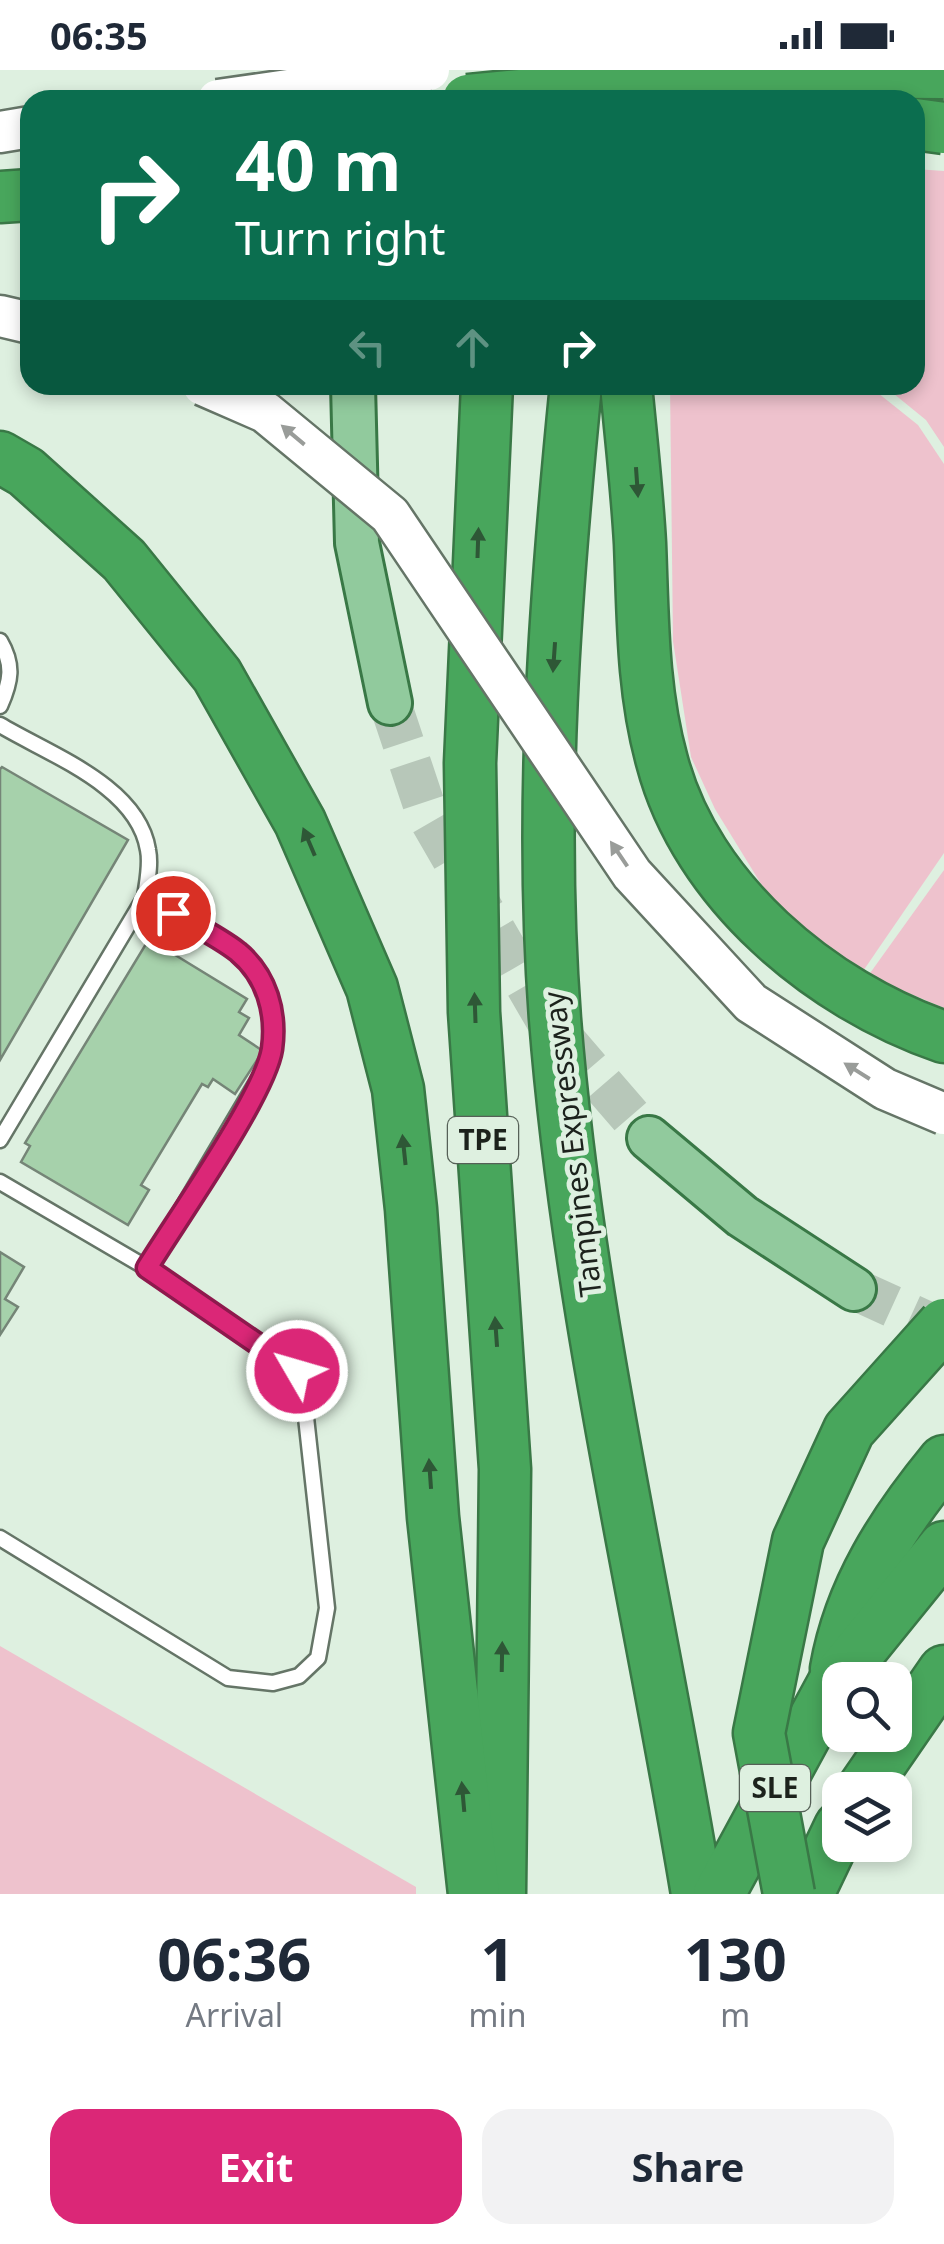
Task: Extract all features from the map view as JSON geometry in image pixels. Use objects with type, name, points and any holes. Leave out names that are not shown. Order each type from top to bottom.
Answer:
[{"type":"highway","points":[[572,90],[760,72],[944,73]]},
{"type":"highway","points":[[925,99],[944,141]]},
{"type":"highway","name":"TPE","points":[[487,395],[470,763],[474,1012],[506,1469],[500,1894]]},
{"type":"highway","name":"Tampines Expressway","points":[[575,395],[548,744],[555,1018],[584,1264],[697,1894]]},
{"type":"highway","points":[[627,395],[636,470],[647,692],[662,764],[686,821],[728,886],[795,956],[858,997],[944,1037]]},
{"type":"highway","points":[[0,457],[26,472],[124,560],[217,675],[300,822],[372,988],[398,1090],[433,1517],[474,1894]]},
{"type":"highway","points":[[789,1894],[758,1733],[798,1542],[849,1430],[944,1324]]},
{"type":"highway","points":[[837,1662],[858,1590],[912,1499],[944,1460]]},
{"type":"highway","name":"SLE","points":[[851,1662],[944,1546]]},
{"type":"highway","points":[[874,1772],[944,1670]]},
{"type":"highway","name":"SLE","points":[[719,1894],[822,1704]]},
{"type":"highway","name":"SLE","points":[[808,1894],[823,1862]]},
{"type":"main road","points":[[288,90],[429,70]]},
{"type":"main road","points":[[226,395],[266,412],[390,515],[632,874],[751,1003],[886,1089],[944,1114]]},
{"type":"main road","points":[[353,395],[357,543],[390,704]]},
{"type":"main road","points":[[650,1138],[742,1216],[854,1289]]},
{"type":"lane","points":[[0,640],[10,659],[10,682],[0,706]]},
{"type":"lane","points":[[0,725],[123,799],[136,818],[148,850],[145,897],[0,1140]]},
{"type":"lane","points":[[145,897],[240,954],[264,985],[274,1010],[272,1053],[264,1070],[147,1268]]},
{"type":"lane","points":[[0,1182],[147,1268],[282,1356],[297,1371],[303,1390],[327,1608],[318,1658],[299,1676],[274,1683],[228,1678],[0,1538]]},
{"type":"shaded area","points":[[925,170],[944,171],[944,447],[926,420],[895,395],[925,395]]},
{"type":"shaded area","points":[[670,395],[880,395],[918,425],[944,464],[944,853],[861,974],[771,900],[715,809],[691,757],[673,641]]},
{"type":"shaded area","points":[[944,870],[944,1008],[868,976]]},
{"type":"shaded area","points":[[0,1646],[416,1887],[416,1894],[0,1894]]},
{"type":"building","points":[[0,769],[128,840],[0,1060]]},
{"type":"building","points":[[149,939],[247,999],[239,1012],[249,1018],[239,1035],[263,1051],[235,1094],[213,1079],[208,1087],[202,1084],[141,1185],[149,1190],[128,1225],[21,1162],[30,1146],[25,1143]]},
{"type":"building","points":[[0,1252],[24,1267],[5,1299],[18,1307],[0,1335]]},
{"type":"tunnel","points":[[390,703],[427,814],[546,1019],[649,1138]]},
{"type":"tunnel","points":[[854,1289],[944,1330]]},
{"type":"route","points":[[173,913],[240,954],[264,985],[274,1010],[272,1053],[244,1110],[147,1268],[282,1356],[297,1371]]}]
